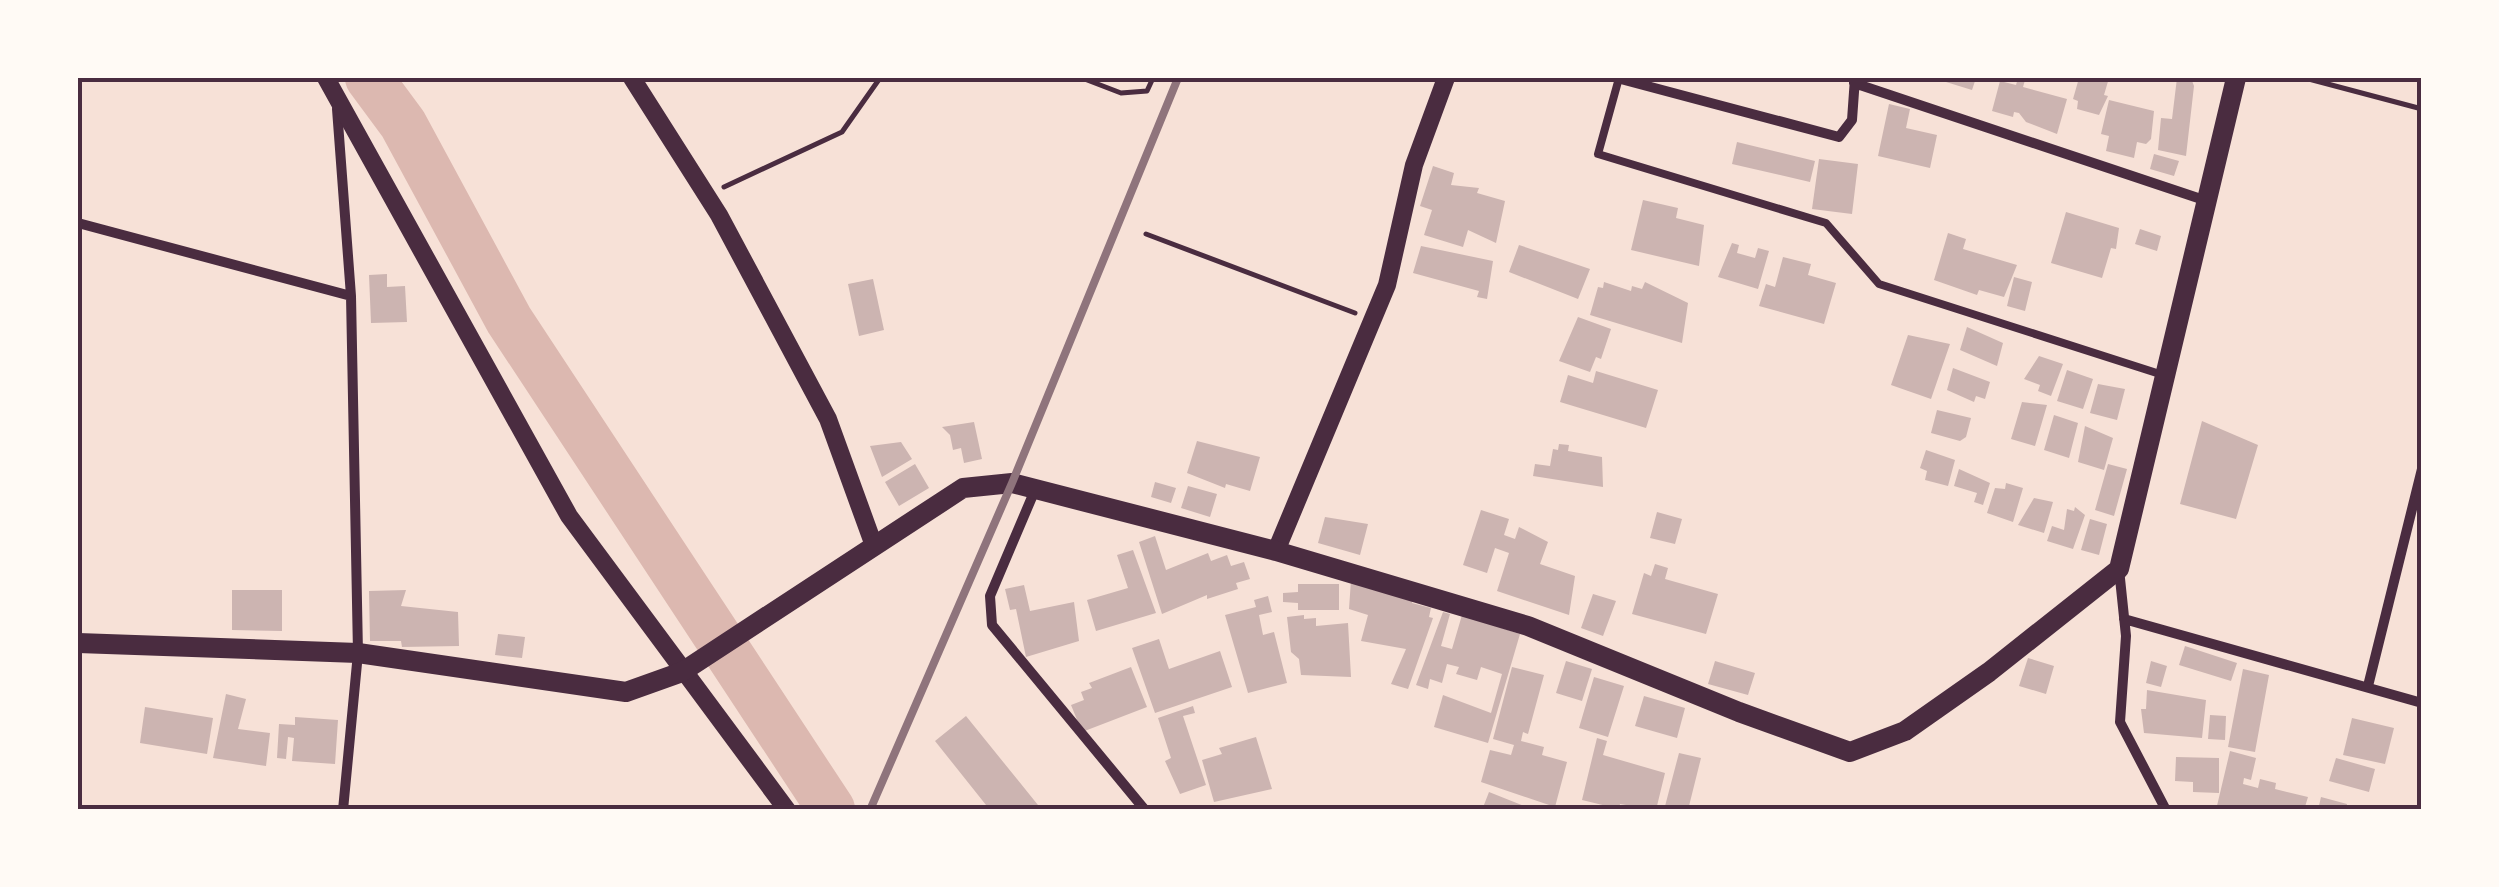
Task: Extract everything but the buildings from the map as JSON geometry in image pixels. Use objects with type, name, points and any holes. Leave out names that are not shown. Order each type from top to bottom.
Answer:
[{"type":"main road","points":[[78,643],[358,653],[626,692],[690,665],[963,488],[988,483],[1036,489],[1276,551],[1528,626],[1739,712],[1850,752],[1904,732],[1989,672],[2119,570],[2236,78]]},
{"type":"street","points":[[326,78],[569,516],[690,665],[787,810]]},
{"type":"street","points":[[632,78],[707,195],[828,419],[873,543]]},
{"type":"street","points":[[1276,551],[1388,285],[1414,165],[1446,78]]},
{"type":"street","points":[[1618,78],[1838,137],[1852,120],[1855,80],[2206,201]]},
{"type":"street","points":[[336,98],[352,296],[358,653],[343,810]]},
{"type":"street","points":[[78,223],[352,296]]},
{"type":"street","points":[[2368,686],[2422,469]]},
{"type":"street","points":[[1036,489],[990,596],[992,625],[1145,810]]},
{"type":"street","points":[[2119,570],[2124,620],[2120,722],[2166,810]]},
{"type":"street","points":[[2124,620],[2422,703]]},
{"type":"lane","points":[[1618,78],[1598,154],[1826,223],[1879,284],[2167,376]]},
{"type":"path","points":[[707,195],[842,132],[880,78]]},
{"type":"path","points":[[1082,78],[1121,93],[1147,91],[1152,78]]},
{"type":"path","points":[[2305,78],[2422,109]]},
{"type":"path","points":[[1146,234],[1372,319]]},
{"type":"waterway","points":[[369,78],[403,124],[509,320],[831,809]]},
{"type":"railway","points":[[870,810],[1012,483],[1178,78]]}]
